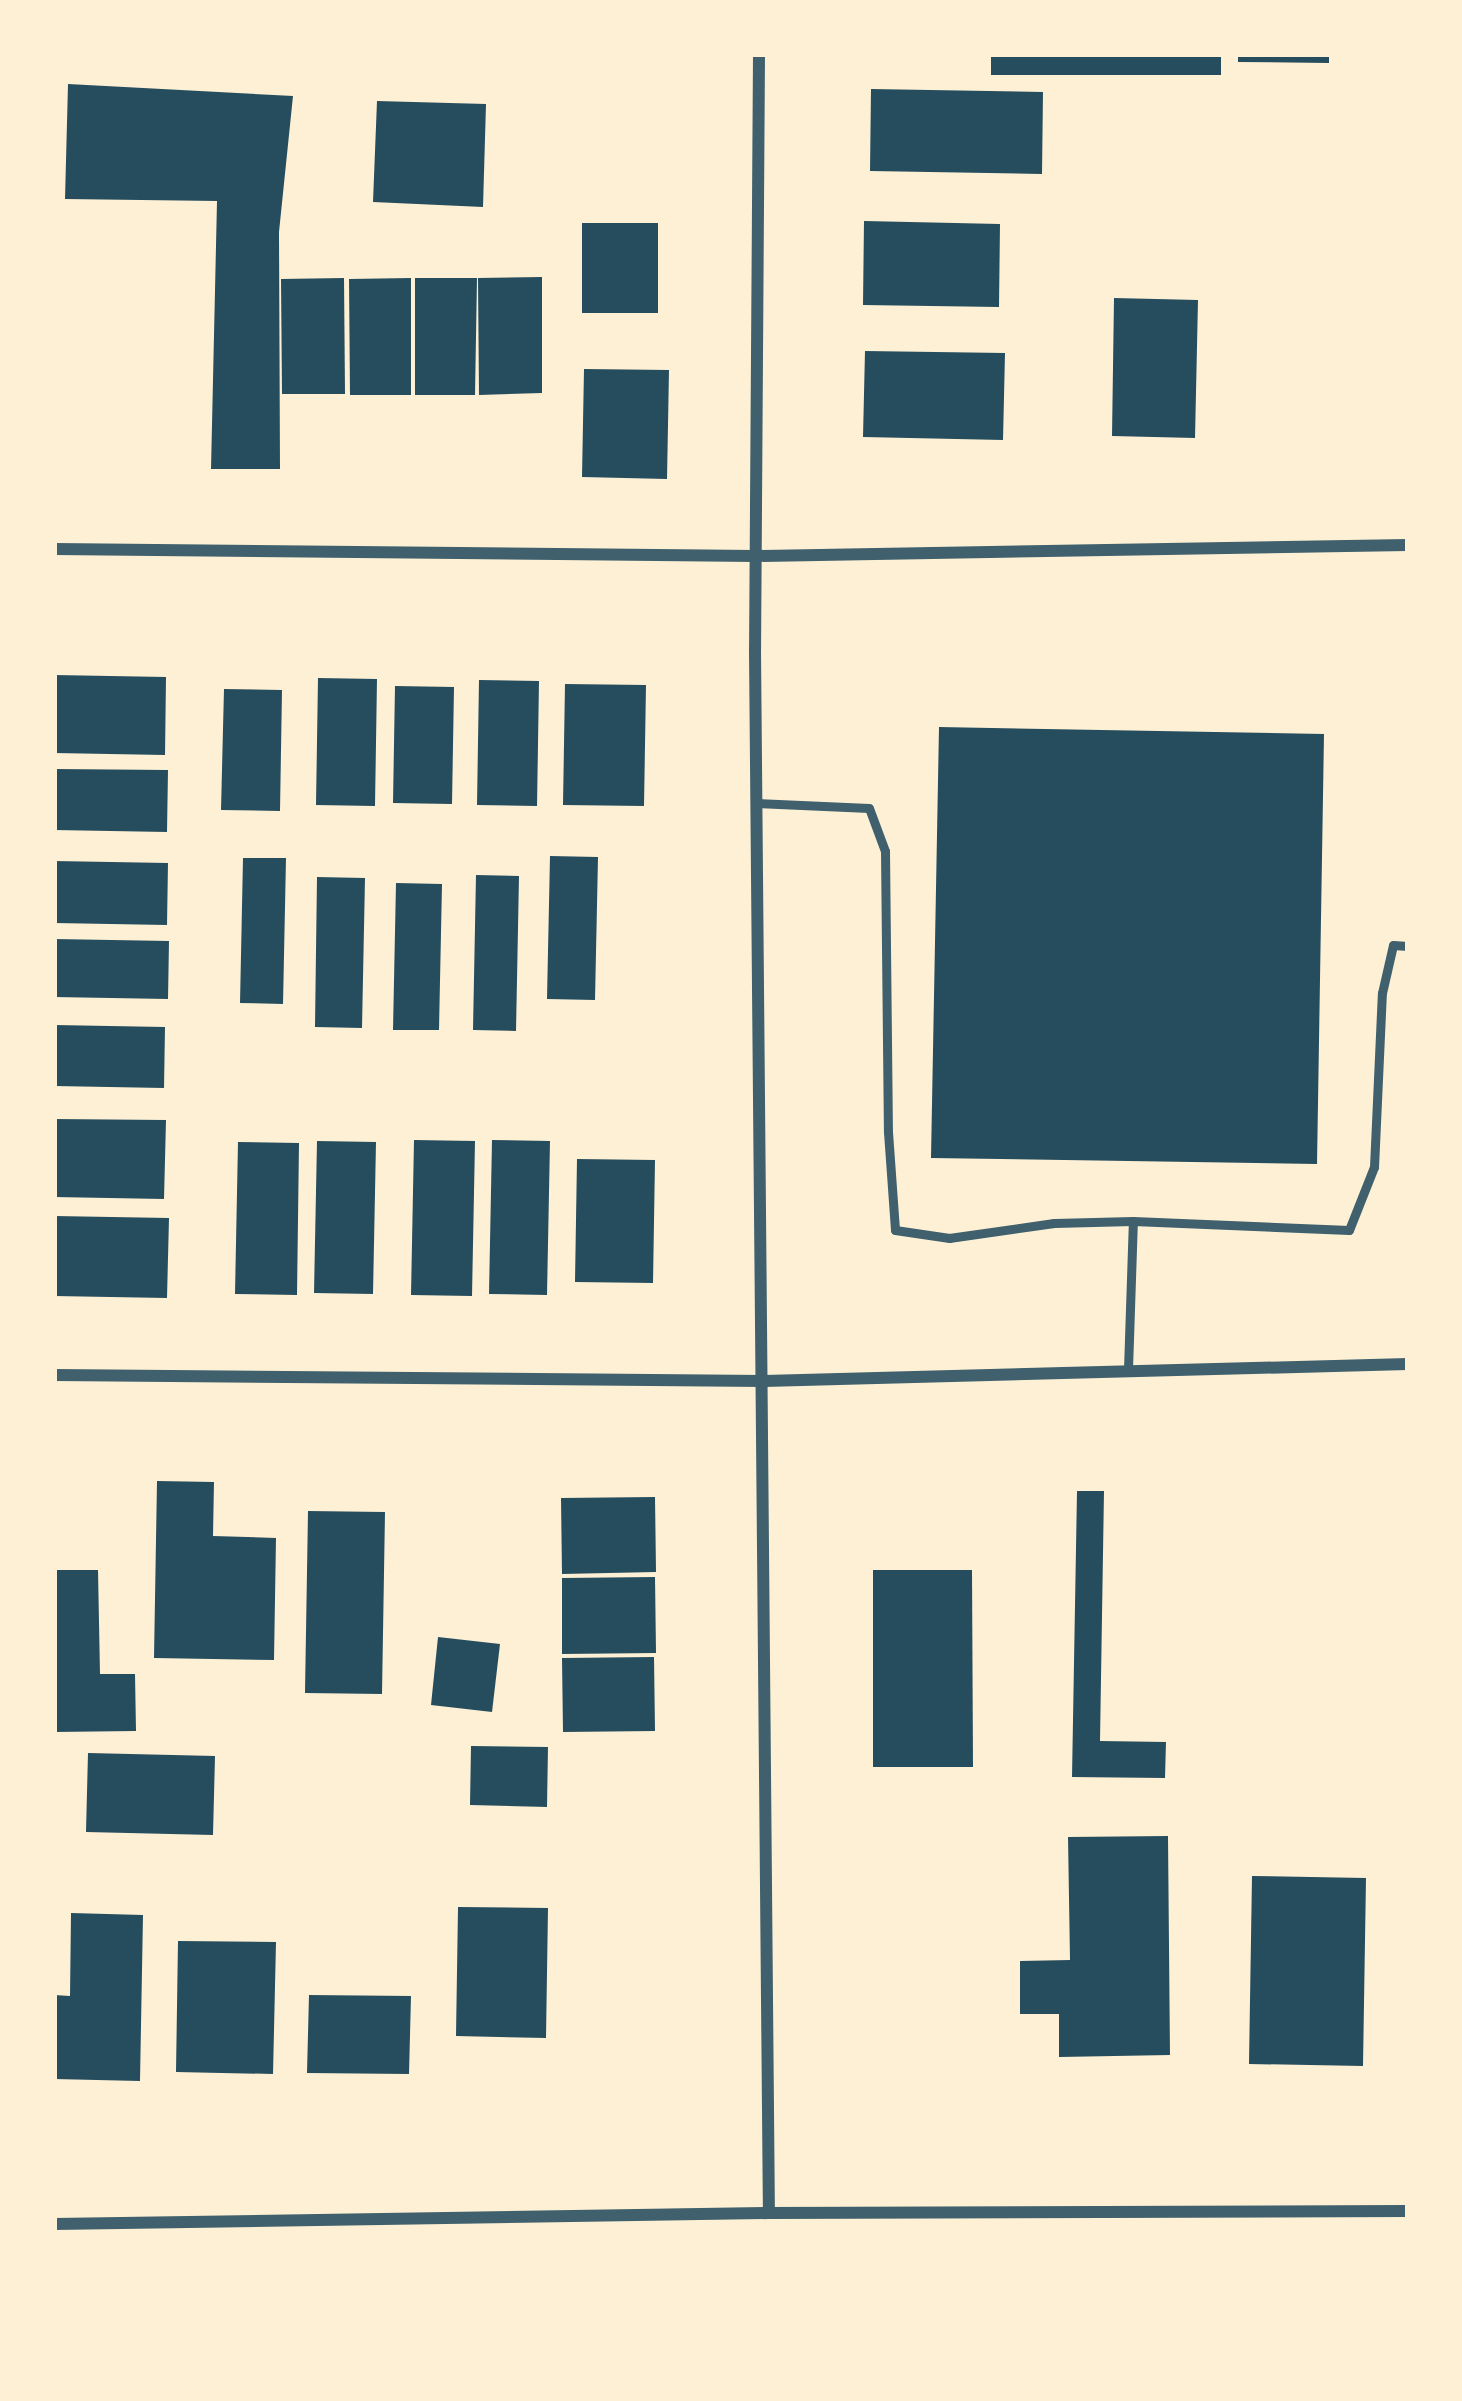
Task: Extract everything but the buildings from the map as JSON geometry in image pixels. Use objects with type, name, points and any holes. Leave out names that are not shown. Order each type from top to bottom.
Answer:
[{"type":"street","points":[[759,54],[755,556],[769,2213]]},
{"type":"street","points":[[54,549],[755,556],[1408,545]]},
{"type":"street","points":[[54,1375],[764,1381],[1408,1364]]},
{"type":"street","points":[[54,2224],[769,2213],[1408,2211]]},
{"type":"lane","points":[[757,803],[869,808],[885,851],[888,1132],[895,1230],[949,1238],[1054,1223],[1133,1221],[1349,1230],[1374,1167],[1382,994],[1394,945],[1408,946]]},
{"type":"lane","points":[[1128,1370],[1133,1221]]}]
